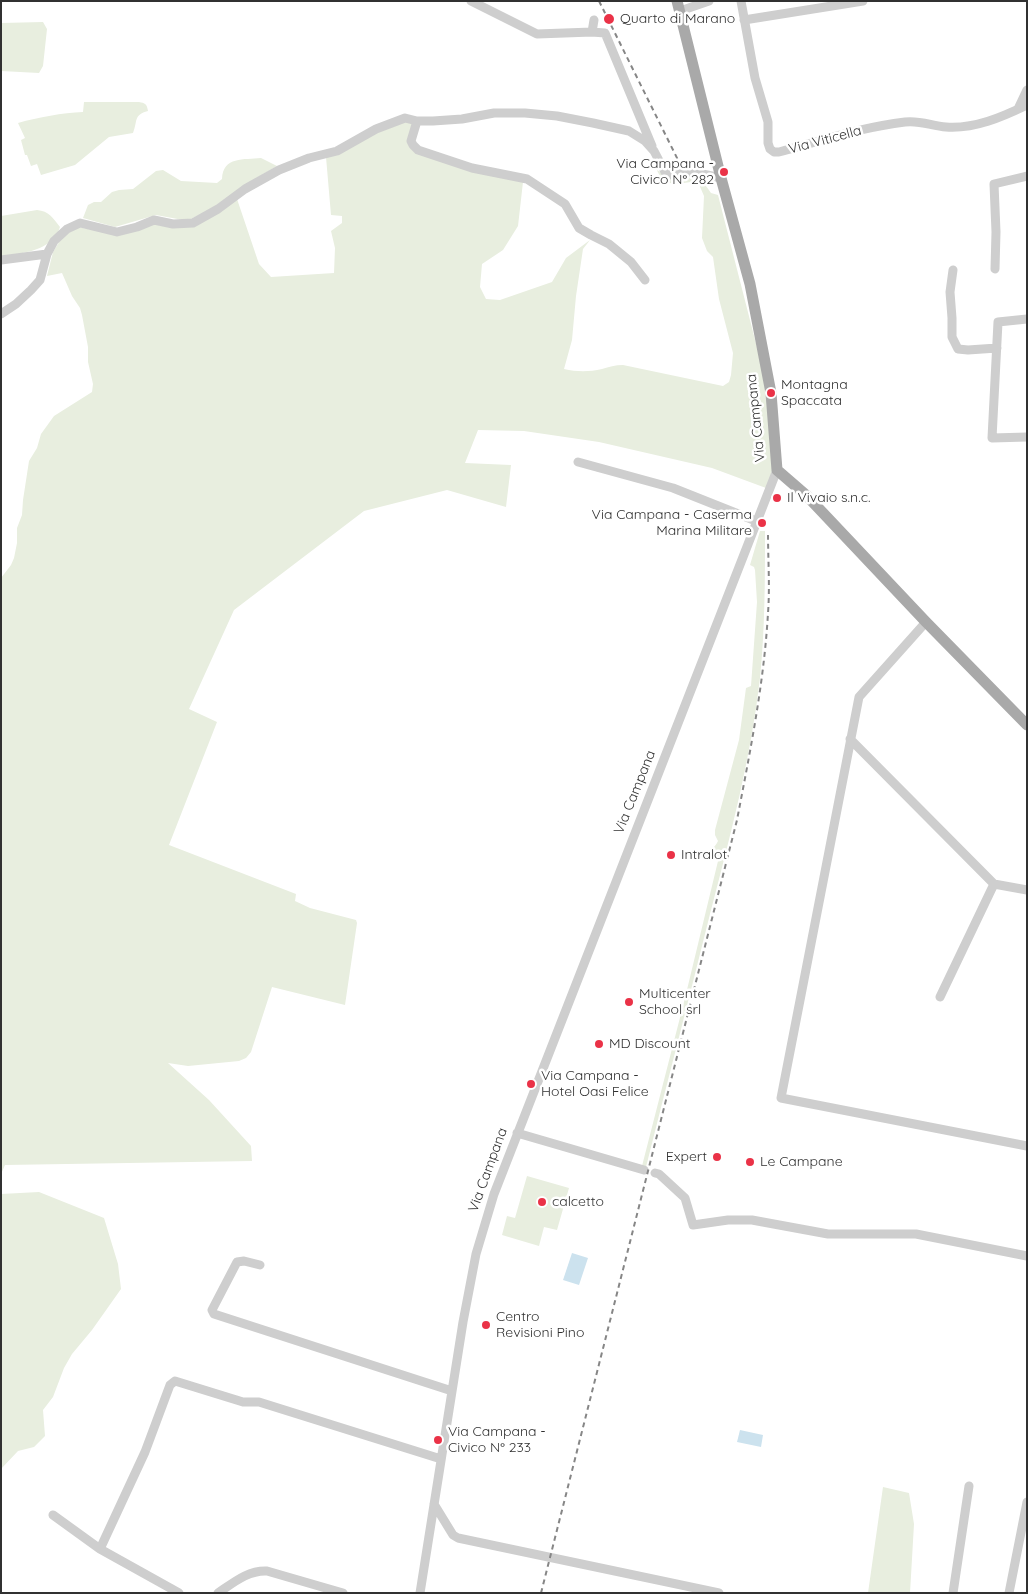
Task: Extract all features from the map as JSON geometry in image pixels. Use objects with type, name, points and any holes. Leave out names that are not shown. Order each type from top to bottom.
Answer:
[{"type":"main road","name":"Via Campana","points":[[678,6],[750,284],[771,393],[777,470]]},
{"type":"main road","points":[[777,470],[807,496],[1027,725]]},
{"type":"street","points":[[471,1],[537,34],[604,33],[654,151],[665,172],[672,175],[693,172],[721,178]]},
{"type":"street","points":[[678,6],[709,1]]},
{"type":"street","name":"Via Viticella","points":[[740,1],[755,78],[768,122],[768,143],[770,149],[774,152],[809,144],[838,134],[892,123],[910,121],[947,127],[981,124],[1023,107]]},
{"type":"street","points":[[744,20],[863,1]]},
{"type":"street","points":[[592,32],[594,20]]},
{"type":"street","points":[[1023,107],[1027,90]]},
{"type":"street","points":[[1,314],[16,304],[40,280],[46,254],[54,241],[67,229],[80,223],[118,232],[154,220],[173,224],[193,223],[218,209],[245,189],[279,170],[309,158],[337,151],[376,129],[406,118],[417,122],[462,119],[494,113],[557,116],[629,131],[645,141],[654,151]]},
{"type":"street","points":[[417,122],[411,141],[418,150],[472,168],[527,178],[565,204],[579,228],[609,244],[631,262],[645,280]]},
{"type":"street","points":[[995,269],[994,184],[1027,176]]},
{"type":"street","points":[[1,260],[46,254]]},
{"type":"street","points":[[952,270],[950,292],[952,338],[958,349],[996,348]]},
{"type":"street","points":[[1027,319],[998,322],[992,438],[1027,437]]},
{"type":"street","points":[[578,462],[674,488],[756,521]]},
{"type":"street","name":"Via Campana","points":[[420,1593],[452,1390],[476,1254],[494,1194],[777,470]]},
{"type":"street","points":[[926,622],[859,697],[781,1098],[1027,1146]]},
{"type":"street","points":[[850,739],[994,884],[1027,890]]},
{"type":"street","points":[[940,997],[994,884]]},
{"type":"street","points":[[517,1133],[644,1170]]},
{"type":"street","points":[[656,1173],[685,1198],[693,1225],[739,1219],[828,1234],[916,1234],[1027,1256]]},
{"type":"street","points":[[260,1265],[244,1261],[238,1262],[212,1310],[214,1314],[452,1390]]},
{"type":"street","points":[[100,1549],[145,1452],[170,1385],[175,1381],[242,1402],[258,1402],[441,1459]]},
{"type":"street","points":[[953,1593],[969,1486]]},
{"type":"street","points":[[1009,1593],[1027,1502]]},
{"type":"street","points":[[434,1504],[453,1535],[458,1538],[719,1593]]},
{"type":"street","points":[[53,1515],[100,1549],[180,1593]]},
{"type":"street","points":[[218,1593],[250,1572],[258,1570],[343,1593]]},
{"type":"green space","points":[[43,22],[47,29],[43,66],[39,73],[1,71],[1,23]]},
{"type":"green space","points":[[84,102],[139,102],[145,104],[148,111],[140,114],[133,133],[109,137],[75,165],[41,175],[37,164],[31,166],[27,155],[25,155],[21,140],[25,138],[18,123],[67,113],[83,112]]},
{"type":"green space","points":[[405,121],[413,122],[410,144],[523,182],[518,226],[503,250],[482,264],[480,287],[486,299],[500,300],[552,282],[566,258],[590,240],[583,249],[572,340],[564,369],[569,370],[592,371],[623,365],[723,386],[729,382],[733,353],[719,299],[713,257],[707,251],[702,238],[704,196],[698,182],[672,184],[659,175],[656,168],[671,178],[699,176],[711,193],[718,195],[763,371],[773,440],[774,469],[766,488],[712,468],[599,442],[524,431],[478,430],[465,463],[511,465],[506,507],[447,490],[364,511],[234,610],[189,709],[217,722],[169,845],[296,894],[295,901],[310,908],[356,920],[345,1005],[272,987],[251,1052],[246,1058],[239,1061],[188,1066],[168,1063],[209,1100],[251,1146],[252,1161],[5,1165],[1,1174],[1,578],[14,558],[17,528],[22,515],[29,461],[37,448],[41,434],[54,416],[92,392],[93,384],[80,308],[72,296],[62,273],[47,276],[53,252],[61,239],[72,229],[78,227],[113,234],[153,223],[177,227],[237,199],[259,264],[271,277],[334,273],[335,248],[331,231],[342,223],[342,216],[331,215],[326,157],[379,131]]},
{"type":"green space","points":[[261,158],[277,166],[248,183],[211,209],[191,219],[183,220],[156,215],[115,227],[83,218],[88,205],[94,202],[101,202],[112,192],[133,189],[156,171],[163,170],[181,181],[217,183],[222,179],[226,166],[230,163],[241,159]]},
{"type":"green space","points":[[37,210],[48,213],[60,227],[56,235],[51,241],[36,250],[1,257],[1,216]]},
{"type":"green space","points":[[760,531],[765,531],[764,623],[760,678],[751,738],[732,827],[646,1167],[642,1166],[718,861],[708,857],[718,841],[715,830],[739,740],[746,688],[751,686],[757,602],[755,570],[750,565]]},
{"type":"green space","name":"calcetto","points":[[527,1176],[569,1188],[557,1230],[544,1227],[539,1246],[502,1235],[507,1216],[515,1218]]},
{"type":"green space","points":[[39,1192],[104,1218],[118,1264],[121,1289],[92,1330],[72,1354],[64,1368],[53,1397],[43,1410],[45,1436],[34,1447],[18,1451],[1,1469],[1,1194]]},
{"type":"green space","points":[[883,1487],[909,1493],[914,1524],[910,1593],[868,1593]]},
{"type":"water","points":[[572,1253],[588,1258],[579,1285],[563,1280]]},
{"type":"water","points":[[740,1430],[763,1435],[761,1447],[737,1442]]},
{"type":"railway","points":[[599,1],[681,166]]},
{"type":"railway","points":[[541,1593],[737,820],[756,717],[766,639],[769,603],[768,533]]},
{"type":"place","name":"Quarto di Marano","points":[[609,19]]},
{"type":"place","name":"Via Campana - Civico N° 282","points":[[724,172]]},
{"type":"place","name":"Montagna Spaccata","points":[[771,393]]},
{"type":"place","name":"Il Vivaio s.n.c.","points":[[777,498]]},
{"type":"place","name":"Via Campana - Caserma Marina Militare","points":[[762,523]]},
{"type":"place","name":"Intralot","points":[[671,855]]},
{"type":"place","name":"Multicenter School srl","points":[[629,1002]]},
{"type":"place","name":"MD Discount","points":[[599,1044]]},
{"type":"place","name":"Via Campana - Hotel Oasi Felice","points":[[531,1084]]},
{"type":"place","name":"Expert","points":[[717,1157]]},
{"type":"place","name":"Le Campane","points":[[750,1162]]},
{"type":"place","name":"calcetto","points":[[542,1202]]},
{"type":"place","name":"Centro Revisioni Pino","points":[[486,1325]]},
{"type":"place","name":"Via Campana - Civico N° 233","points":[[438,1440]]}]
